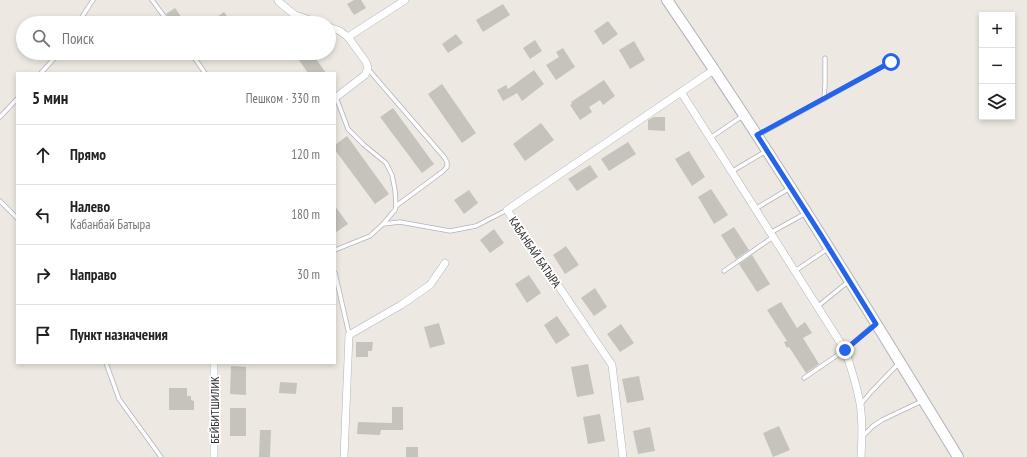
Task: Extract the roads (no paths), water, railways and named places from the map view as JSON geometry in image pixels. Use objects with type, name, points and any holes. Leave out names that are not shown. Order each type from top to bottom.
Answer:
[{"type":"main road","points":[[667,0],[715,69],[807,212],[958,457]]},
{"type":"street","points":[[278,0],[294,15],[297,16]]},
{"type":"street","points":[[348,37],[405,0]]},
{"type":"street","points":[[336,30],[348,37],[366,62],[368,68],[365,75],[336,97]]},
{"type":"street","name":"КАБАНБАЙ БАТЫРА","points":[[623,457],[612,365],[506,210],[715,69]]},
{"type":"street","points":[[681,92],[845,350],[853,372],[861,405],[861,457]]},
{"type":"street","points":[[344,457],[349,335],[401,305],[430,285],[445,263]]},
{"type":"street","name":"БЕЙБИТШИЛИК","points":[[214,364],[214,457]]},
{"type":"lane","points":[[83,16],[93,0]]},
{"type":"lane","points":[[152,0],[164,16]]},
{"type":"lane","points":[[824,98],[825,58]]},
{"type":"lane","points":[[42,72],[53,60]]},
{"type":"lane","points":[[196,60],[204,72]]},
{"type":"lane","points":[[757,135],[891,62]]},
{"type":"lane","points":[[336,250],[370,236],[383,224],[396,206],[447,167],[447,162],[444,157],[368,68]]},
{"type":"lane","points":[[336,97],[348,129],[364,145],[386,163],[392,175],[396,206]]},
{"type":"lane","points":[[0,117],[16,100]]},
{"type":"lane","points":[[710,138],[744,115]]},
{"type":"lane","points":[[731,172],[767,150]]},
{"type":"lane","points":[[755,209],[791,188]]},
{"type":"lane","points":[[0,201],[16,217]]},
{"type":"lane","points":[[383,224],[400,222],[450,231],[476,226],[506,210]]},
{"type":"lane","points":[[724,271],[772,235],[807,212]]},
{"type":"lane","points":[[795,271],[829,248]]},
{"type":"lane","points":[[336,277],[349,335]]},
{"type":"lane","points":[[817,307],[849,280]]},
{"type":"lane","points":[[804,378],[845,350],[876,324]]},
{"type":"lane","points":[[861,405],[897,358]]},
{"type":"lane","points":[[106,364],[119,399],[161,457]]},
{"type":"lane","points":[[862,437],[873,426],[882,420],[924,401]]}]
